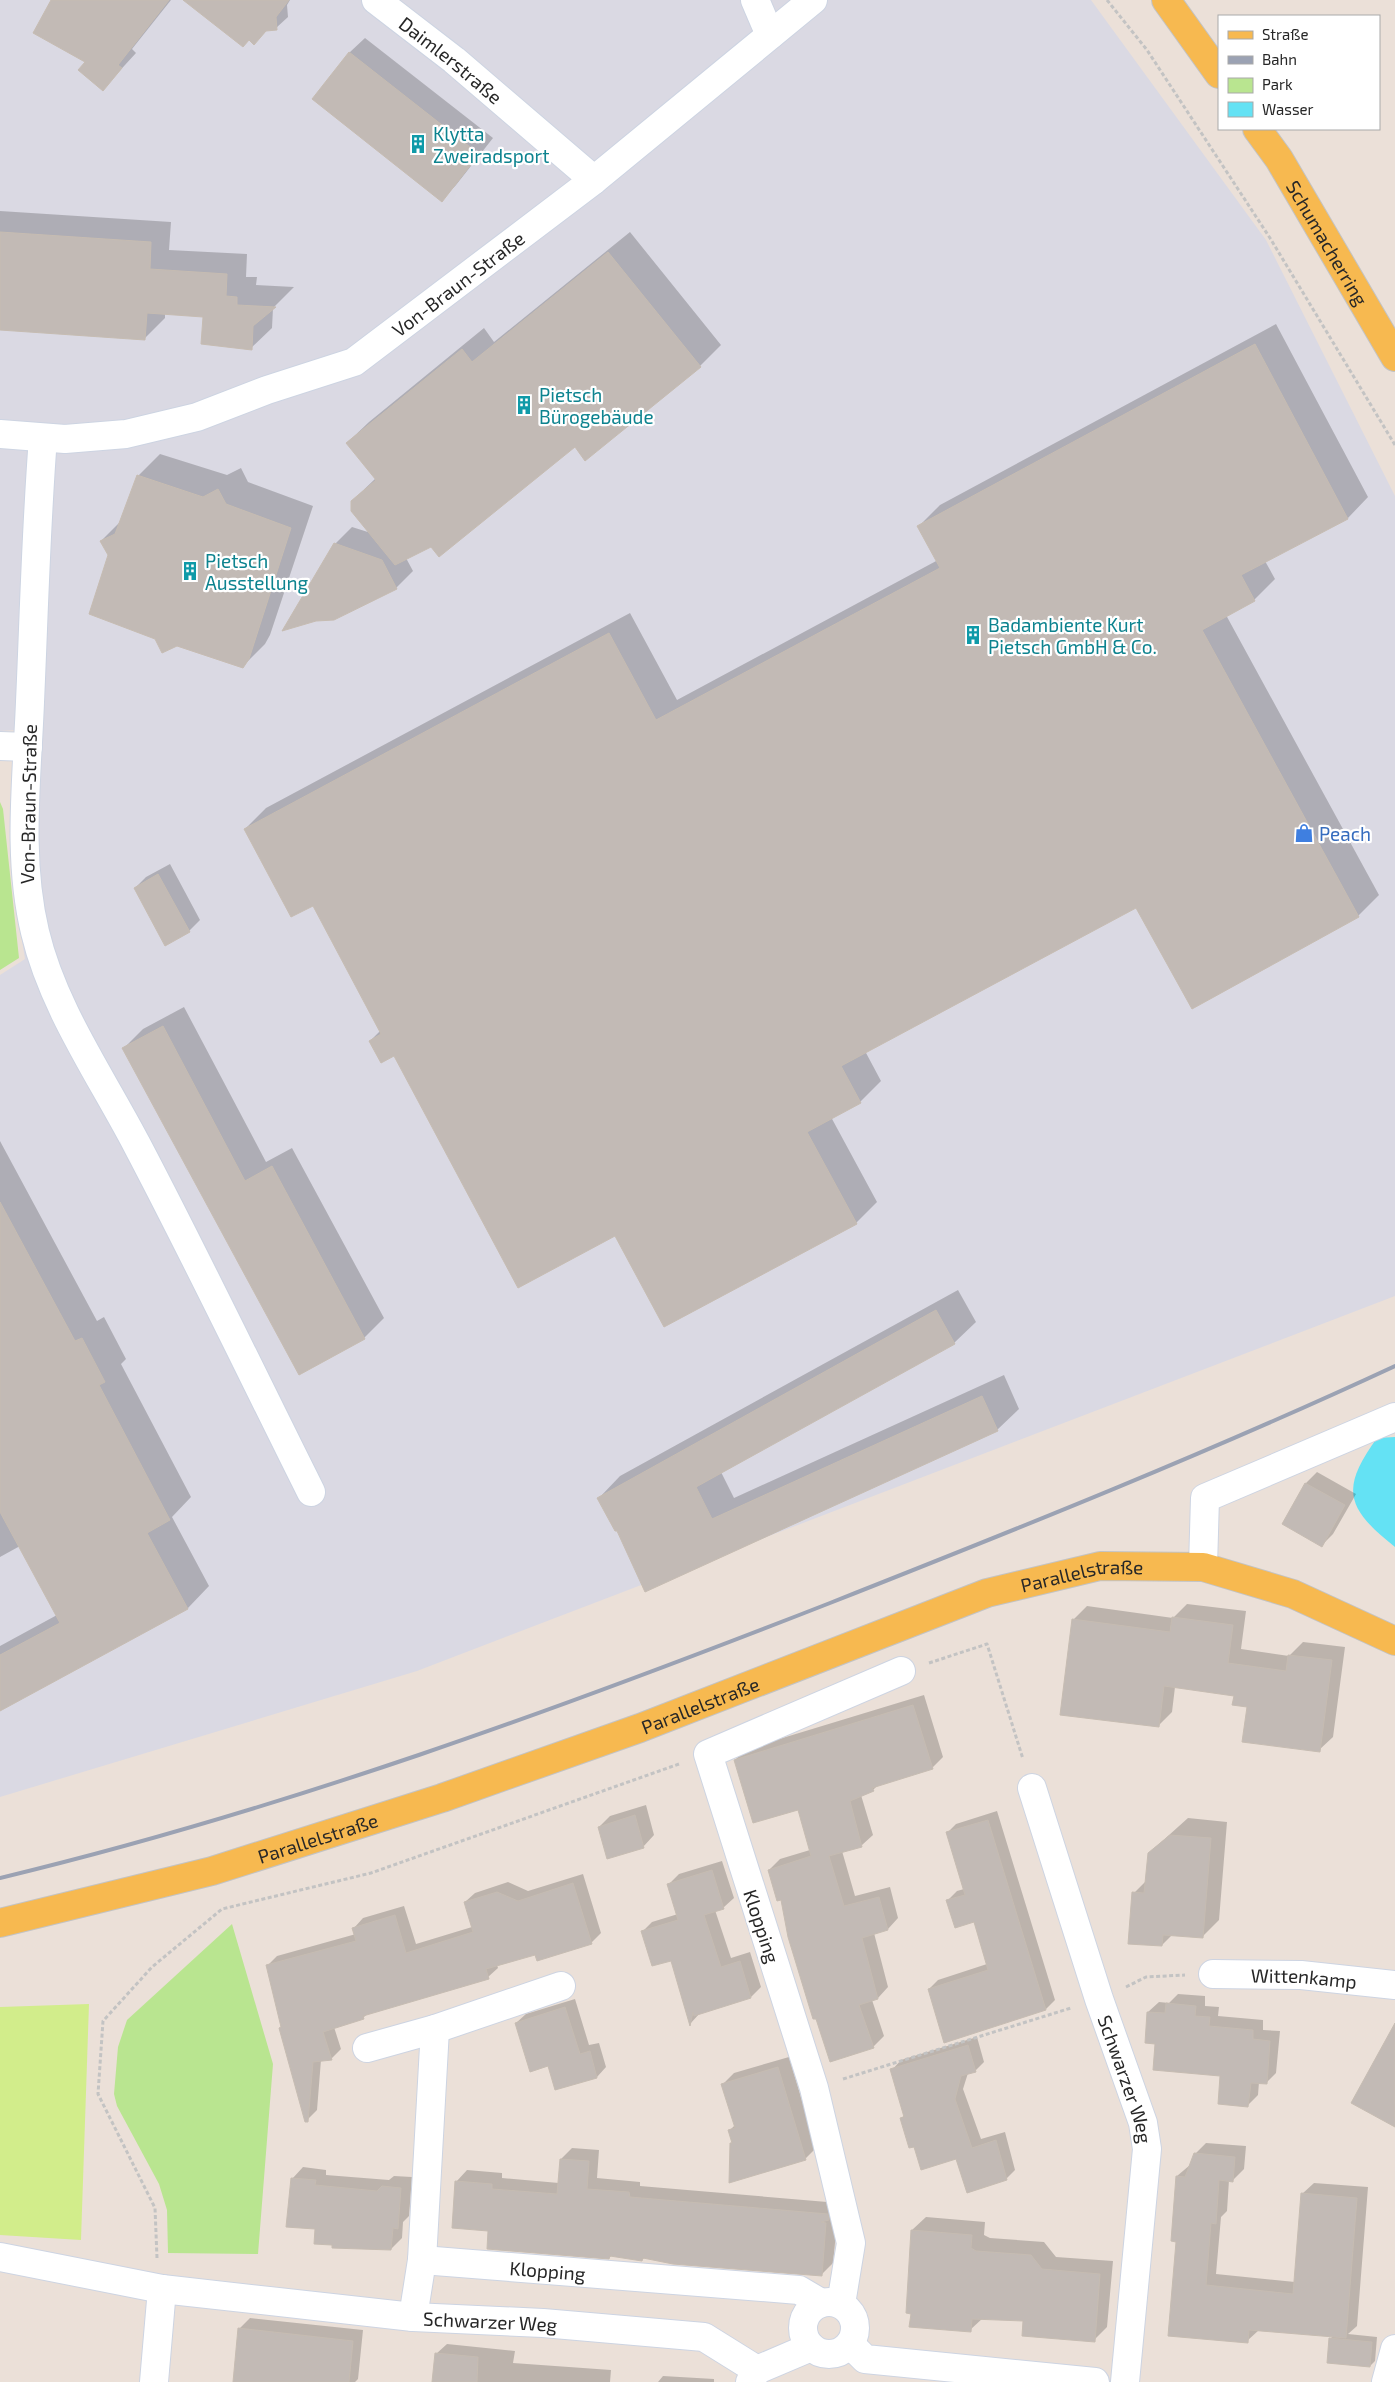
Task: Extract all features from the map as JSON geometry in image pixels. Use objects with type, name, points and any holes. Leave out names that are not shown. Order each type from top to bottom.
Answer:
[{"type":"main road","points":[[1166,0],[1218,73]]},
{"type":"main road","name":"Schumacherring","points":[[1258,130],[1279,159],[1395,357]]},
{"type":"main road","name":"Parallelstraße","points":[[0,1923],[212,1871],[442,1798],[640,1728],[987,1593],[1100,1566],[1203,1567],[1294,1594],[1395,1640]]},
{"type":"street","name":"Daimlerstraße","points":[[376,0],[454,60],[594,180]]},
{"type":"street","points":[[755,0],[770,35]]},
{"type":"street","name":"Von-Braun-Straße","points":[[0,434],[65,439],[126,434],[188,419],[267,390],[354,362],[594,180],[813,0]]},
{"type":"street","name":"Von-Braun-Straße","points":[[42,438],[24,821],[26,884],[35,933],[48,975],[61,1004],[137,1145],[311,1492]]},
{"type":"street","points":[[0,746],[28,747]]},
{"type":"street","points":[[1203,1567],[1205,1498],[1395,1417]]},
{"type":"street","points":[[708,1754],[901,1671]]},
{"type":"street","name":"Klopping","points":[[422,2260],[799,2290],[831,2304],[851,2243],[814,2088],[708,1754]]},
{"type":"street","name":"Schwarzer Weg","points":[[1032,1788],[1099,1999],[1143,2123],[1147,2149],[1125,2382]]},
{"type":"street","name":"Wittenkamp","points":[[1213,1974],[1301,1975],[1395,1985]]},
{"type":"street","points":[[367,2048],[435,2028],[561,1986]]},
{"type":"street","name":"Schwarzer Weg","points":[[435,2028],[422,2260],[413,2316],[704,2337],[753,2376]]},
{"type":"street","points":[[0,2256],[159,2288],[413,2316]]},
{"type":"street","points":[[154,2382],[159,2288]]},
{"type":"street","points":[[857,2352],[854,2338],[855,2322],[852,2315],[831,2304],[812,2307],[803,2322],[805,2340],[811,2348],[827,2355],[857,2352],[1095,2382]]},
{"type":"street","points":[[753,2376],[811,2348]]},
{"type":"street","points":[[1386,2382],[1395,2349]]},
{"type":"path","points":[[1107,0],[1147,50],[1270,238],[1395,445]]},
{"type":"path","points":[[901,1671],[987,1644],[1032,1788]]},
{"type":"path","points":[[159,2288],[154,2208],[98,2094],[103,2021],[152,1967],[222,1909],[371,1873],[708,1754]]},
{"type":"path","points":[[814,2088],[1099,1999],[1146,1977],[1213,1974]]},
{"type":"shaded area","points":[[0,0],[1091,0],[1266,240],[1395,496],[1395,1296],[417,1671],[0,1797],[0,975],[25,959],[11,871],[16,730],[0,731]]},
{"type":"green space","points":[[0,802],[3,809],[19,958],[0,970]]},
{"type":"green space","points":[[232,1924],[273,2064],[258,2254],[168,2253],[167,2210],[159,2184],[117,2106],[114,2094],[118,2047],[127,2020]]},
{"type":"green space","points":[[89,2004],[81,2240],[0,2235],[0,2007]]},
{"type":"water","points":[[1395,1437],[1395,1547],[1366,1521],[1358,1509],[1354,1497],[1354,1485],[1357,1471],[1377,1438]]},
{"type":"building","points":[[51,0],[169,0],[118,65],[122,68],[103,91],[78,70],[85,62],[33,33]]},
{"type":"building","points":[[183,0],[289,0],[276,17],[277,30],[266,31],[254,45],[249,40],[243,47]]},
{"type":"building","name":"Klytta Zweiradsport","points":[[349,52],[479,154],[442,202],[312,99]]},
{"type":"building","points":[[0,232],[151,242],[150,269],[227,274],[226,296],[237,297],[237,305],[276,307],[253,326],[252,350],[201,344],[203,317],[147,313],[145,340],[0,330]]},
{"type":"building","name":"Pietsch Bürogebäude","points":[[608,252],[701,367],[585,461],[575,447],[439,557],[431,547],[395,565],[351,511],[351,501],[376,480],[346,443],[462,349],[472,362]]},
{"type":"building","points":[[1255,344],[1348,519],[1241,575],[1255,601],[1202,630],[1359,917],[1192,1009],[1136,908],[841,1066],[861,1103],[807,1132],[857,1224],[664,1327],[615,1236],[518,1288],[394,1056],[381,1063],[369,1041],[381,1034],[313,906],[291,917],[244,829],[609,633],[656,720],[940,568],[917,526]]},
{"type":"building","name":"Pietsch Ausstellung","points":[[137,475],[203,497],[218,489],[226,504],[291,528],[249,659],[243,668],[177,646],[162,653],[155,639],[89,614],[108,555],[100,541],[115,534]]},
{"type":"building","points":[[334,543],[382,560],[397,589],[334,620],[316,621],[282,631]]},
{"type":"building","points":[[158,874],[190,932],[165,946],[134,888]]},
{"type":"building","points":[[163,1026],[245,1181],[272,1166],[365,1339],[299,1375],[122,1048]]},
{"type":"building","points":[[0,1202],[75,1341],[82,1338],[105,1382],[99,1385],[170,1520],[147,1533],[188,1609],[0,1711],[0,1655],[60,1623],[0,1512]]},
{"type":"building","points":[[936,1310],[955,1344],[696,1487],[712,1519],[982,1396],[998,1431],[645,1592],[617,1531],[615,1531],[597,1498]]},
{"type":"building","points":[[1305,1483],[1345,1505],[1322,1547],[1282,1524]]},
{"type":"building","points":[[1172,1617],[1233,1625],[1228,1663],[1286,1671],[1288,1655],[1332,1660],[1320,1752],[1242,1742],[1247,1707],[1232,1705],[1234,1696],[1164,1686],[1159,1727],[1060,1715],[1072,1619],[1170,1632]]},
{"type":"building","points":[[913,1705],[933,1769],[872,1788],[874,1791],[850,1801],[862,1847],[829,1856],[844,1906],[879,1897],[888,1930],[862,1938],[878,1999],[859,2005],[874,2048],[830,2062],[816,2019],[813,2019],[788,1937],[781,1900],[777,1901],[768,1870],[811,1856],[798,1810],[753,1823],[734,1760]]},
{"type":"building","points":[[635,1815],[644,1848],[607,1859],[598,1827]]},
{"type":"building","points":[[988,1820],[1046,2010],[944,2043],[928,1989],[988,1970],[974,1922],[955,1928],[946,1900],[965,1895],[946,1832]]},
{"type":"building","points":[[1170,1835],[1211,1838],[1203,1938],[1163,1935],[1162,1946],[1128,1944],[1132,1892],[1144,1893],[1148,1853]]},
{"type":"building","points":[[712,1870],[724,1909],[704,1915],[721,1967],[740,1961],[751,1998],[694,2016],[693,2012],[690,2026],[671,1961],[652,1966],[641,1931],[678,1920],[667,1884]]},
{"type":"building","points":[[573,1883],[592,1944],[537,1961],[535,1955],[486,1969],[489,1979],[363,2016],[364,2019],[323,2032],[332,2060],[313,2062],[308,2122],[305,2122],[279,2028],[281,2027],[266,1965],[356,1941],[352,1928],[395,1915],[406,1953],[473,1932],[464,1902],[497,1892],[518,1901]]},
{"type":"building","points":[[1166,2003],[1196,2006],[1195,2016],[1210,2017],[1209,2026],[1253,2030],[1253,2039],[1270,2041],[1267,2084],[1251,2083],[1248,2107],[1218,2104],[1220,2076],[1153,2070],[1155,2044],[1145,2043],[1147,2012],[1165,2013]]},
{"type":"building","points":[[565,2007],[580,2054],[590,2051],[597,2078],[555,2090],[548,2066],[530,2072],[515,2023]]},
{"type":"building","points":[[1395,2023],[1395,2127],[1351,2103]]},
{"type":"building","points":[[968,2045],[976,2072],[961,2076],[955,2099],[972,2148],[996,2140],[1007,2180],[967,2193],[956,2159],[921,2170],[914,2147],[909,2148],[900,2118],[904,2117],[890,2069]]},
{"type":"building","points":[[778,2067],[806,2160],[729,2183],[730,2143],[732,2143],[728,2130],[735,2128],[721,2084]]},
{"type":"building","points":[[1194,2153],[1235,2157],[1233,2182],[1219,2180],[1216,2224],[1211,2223],[1206,2285],[1293,2294],[1301,2193],[1357,2198],[1346,2338],[1249,2330],[1248,2343],[1168,2336],[1176,2242],[1171,2241],[1176,2176],[1185,2177]]},
{"type":"building","points":[[560,2159],[589,2161],[587,2189],[629,2192],[630,2197],[828,2214],[829,2220],[821,2222],[826,2223],[822,2276],[673,2264],[643,2258],[642,2261],[610,2256],[609,2259],[487,2249],[488,2231],[452,2228],[455,2181],[492,2184],[492,2189],[557,2194]]},
{"type":"building","points":[[291,2178],[316,2180],[315,2185],[377,2191],[382,2186],[401,2188],[398,2229],[393,2228],[391,2250],[332,2248],[332,2245],[314,2244],[315,2229],[286,2227]]},
{"type":"building","points":[[911,2230],[972,2235],[971,2248],[976,2251],[1031,2255],[1042,2269],[1100,2274],[1095,2342],[1022,2336],[1023,2321],[972,2319],[971,2332],[909,2327],[911,2314],[906,2313]]},
{"type":"building","points":[[238,2328],[353,2341],[349,2382],[233,2382]]},
{"type":"building","points":[[1329,2338],[1372,2342],[1370,2367],[1327,2363]]},
{"type":"building","points":[[435,2353],[478,2357],[477,2382],[432,2382]]},
{"type":"railway","points":[[0,1878],[106,1851],[211,1821],[316,1789],[523,1719],[830,1603],[1043,1518],[1255,1429],[1395,1366]]},
{"type":"place","name":"Klytta Zweiradsport","points":[[418,144]]},
{"type":"place","name":"Pietsch Bürogebäude","points":[[524,405]]},
{"type":"place","name":"Pietsch Ausstellung","points":[[190,571]]},
{"type":"place","name":"Badambiente Kurt Pietsch GmbH & Co.","points":[[973,635]]},
{"type":"place","name":"Peach","points":[[1304,833]]}]
